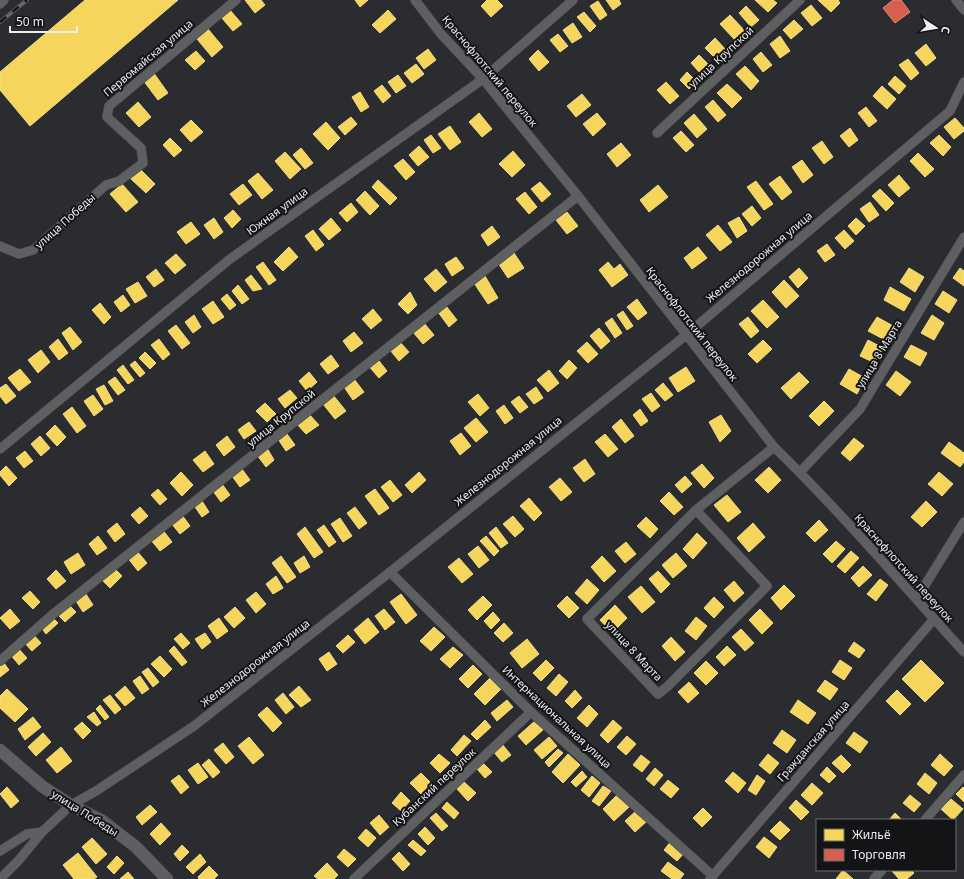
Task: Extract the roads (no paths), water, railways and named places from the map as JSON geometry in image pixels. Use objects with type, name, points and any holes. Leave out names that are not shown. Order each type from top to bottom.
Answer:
[{"type":"street","points":[[0,4],[4,0]]},
{"type":"street","name":"Первомайская улица","points":[[106,185],[119,181],[143,163],[141,148],[106,117],[109,106],[236,0]]},
{"type":"street","name":"Краснофлотский переулок","points":[[415,0],[440,34],[483,79],[578,196],[685,336],[774,448],[800,472],[917,598],[964,652]]},
{"type":"street","name":"Южная улица","points":[[0,449],[230,259],[483,79],[573,0]]},
{"type":"street","name":"улица Крупской","points":[[657,132],[800,0]]},
{"type":"street","points":[[956,0],[964,10]]},
{"type":"street","name":"Железнодорожная улица","points":[[0,879],[19,860],[42,832],[71,805],[96,791],[194,726],[390,572],[685,336],[950,111],[964,82]]},
{"type":"street","name":"улица Победы","points":[[0,246],[19,254],[33,250],[106,185]]},
{"type":"street","name":"улица Крупской","points":[[0,661],[58,610],[578,196]]},
{"type":"street","name":"улица 8 Марта","points":[[800,472],[860,409],[964,237]]},
{"type":"street","name":"улица 8 Марта","points":[[696,510],[767,586],[667,687],[658,694],[587,619],[696,510],[774,448]]},
{"type":"street","points":[[917,598],[964,522]]},
{"type":"street","name":"Интернациональная улица","points":[[390,572],[531,712],[711,877]]},
{"type":"street","name":"Гражданская улица","points":[[711,877],[934,619]]},
{"type":"street","name":"Кубанский переулок","points":[[354,879],[531,712]]},
{"type":"street","name":"улица Победы","points":[[0,750],[44,787],[71,805],[101,820],[130,843],[167,879]]},
{"type":"street","points":[[926,819],[964,775]]},
{"type":"street","name":"Железнодорожная улица","points":[[0,851],[27,834],[42,832]]},
{"type":"street","points":[[874,879],[881,871]]},
{"type":"railway","points":[[0,22],[27,0]]}]
